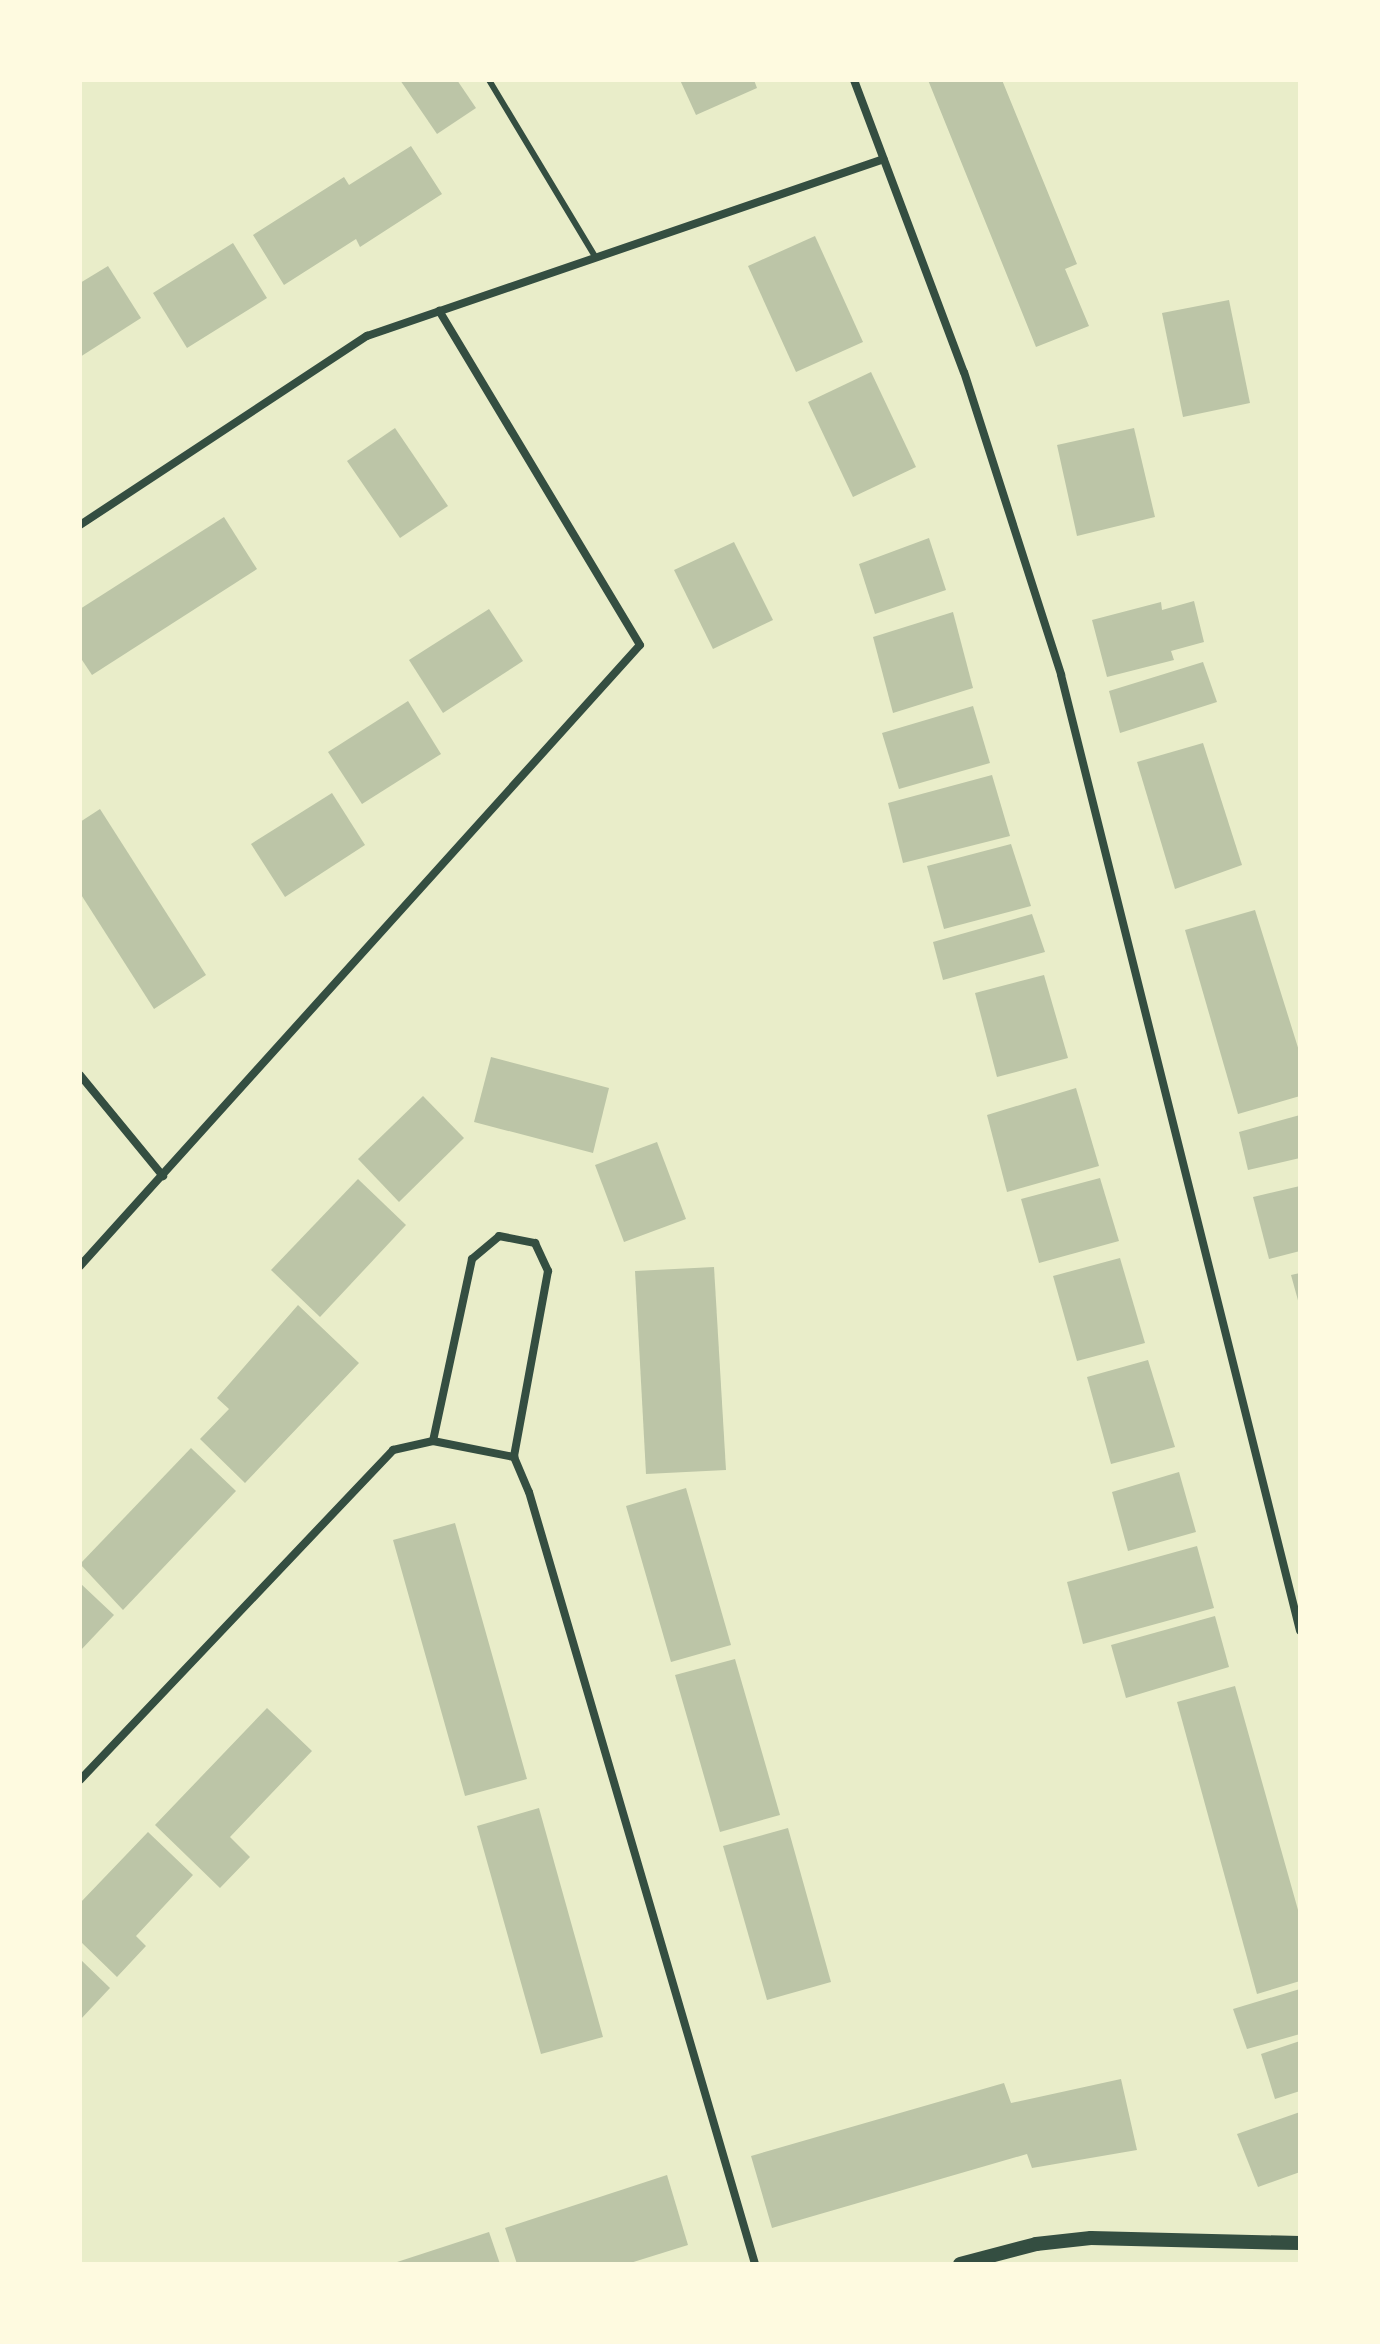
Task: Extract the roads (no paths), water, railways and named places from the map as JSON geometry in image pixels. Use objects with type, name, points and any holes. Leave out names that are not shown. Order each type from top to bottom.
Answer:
[{"type":"street","points":[[854,80],[964,372],[1061,675],[1300,1631]]},
{"type":"street","points":[[80,525],[367,336],[594,255],[884,159]]},
{"type":"street","points":[[80,1266],[640,645],[439,311]]},
{"type":"street","points":[[80,1075],[163,1176]]},
{"type":"street","points":[[433,1441],[472,1259],[499,1236],[535,1243],[548,1271],[514,1457],[529,1492],[755,2264]]},
{"type":"street","points":[[80,1780],[393,1450],[433,1441],[514,1457]]},
{"type":"street","points":[[960,2264],[1036,2244],[1091,2238],[1300,2243]]},
{"type":"lane","points":[[489,80],[594,255]]}]
